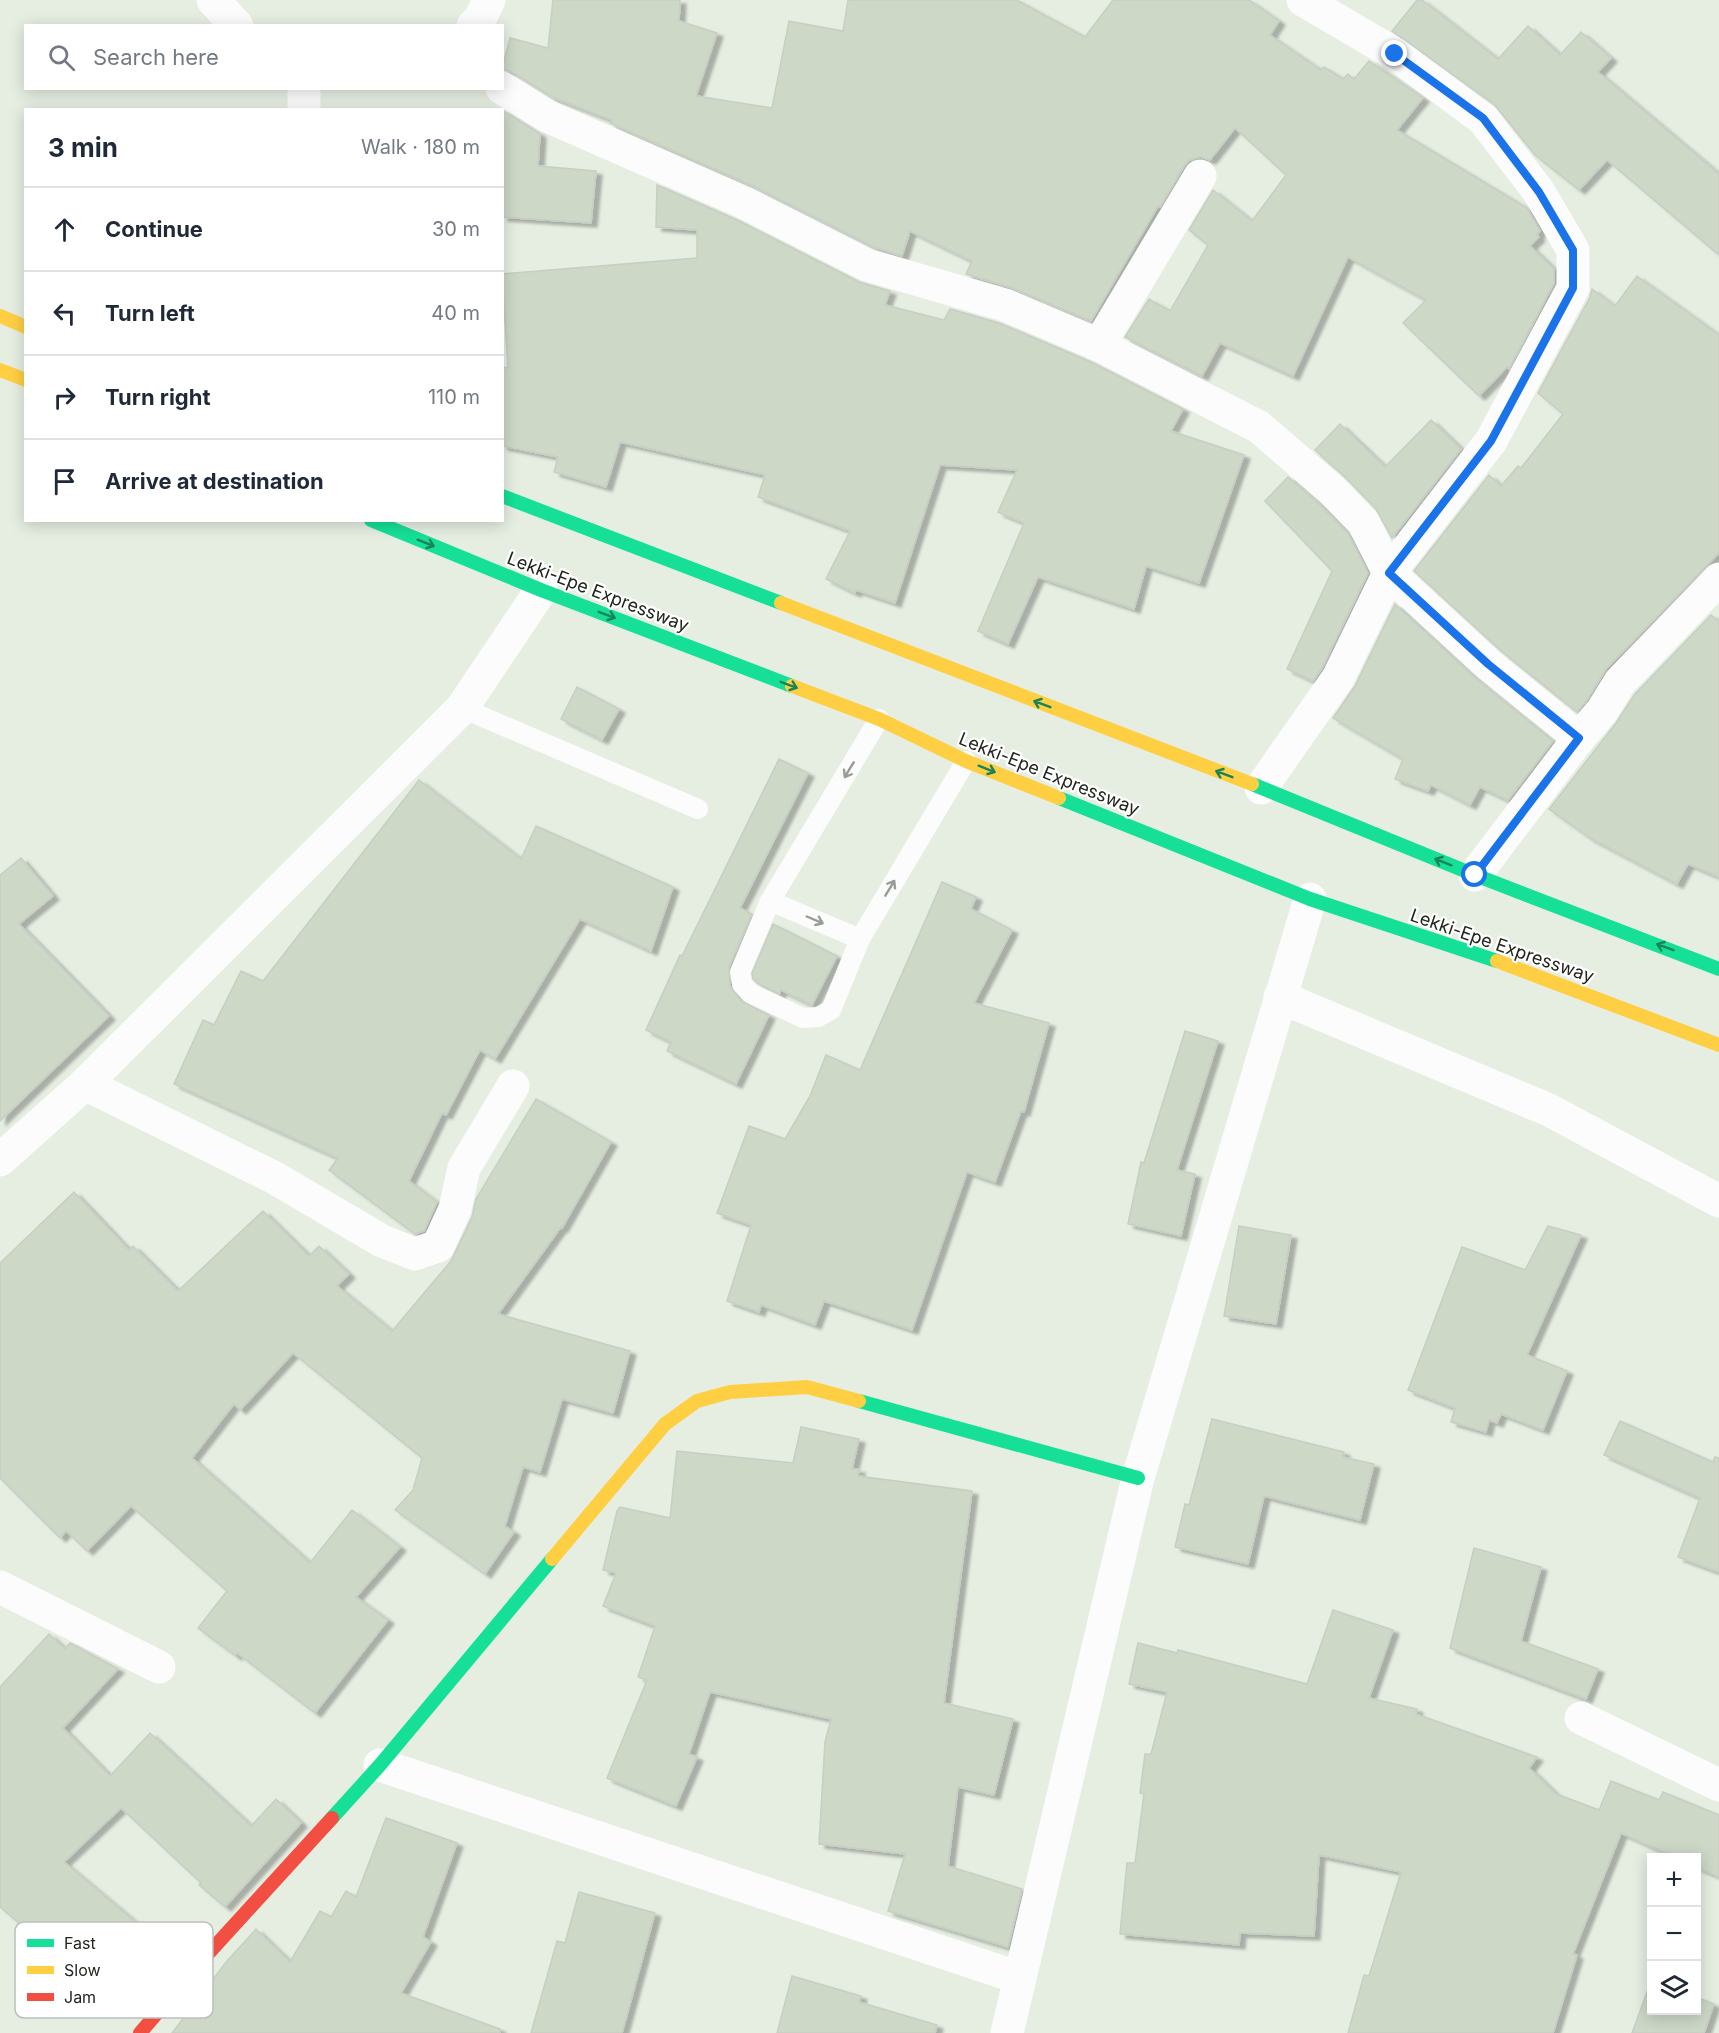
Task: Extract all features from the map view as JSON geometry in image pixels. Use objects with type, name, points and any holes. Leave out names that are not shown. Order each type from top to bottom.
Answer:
[{"type":"main road","points":[[0,316],[24,326]]},
{"type":"main road","points":[[0,370],[24,379]]},
{"type":"main road","points":[[504,497],[1261,788],[1475,875],[1719,969]]},
{"type":"main road","name":"Lekki-Epe Expressway","points":[[376,522],[541,590],[879,719],[966,760],[1310,899],[1496,960],[1719,1045]]},
{"type":"main road","points":[[213,1948],[380,1765],[665,1424],[697,1401],[730,1392],[807,1387],[1138,1478]]},
{"type":"main road","points":[[140,2033],[153,2018]]},
{"type":"street","points":[[213,0],[235,24]]},
{"type":"street","points":[[475,24],[489,0]]},
{"type":"street","points":[[1261,788],[1338,678],[1389,573],[1491,441],[1573,288],[1573,250],[1539,192],[1483,118],[1395,54],[1304,0]]},
{"type":"street","points":[[504,89],[548,116],[745,203],[867,265],[1005,304],[1099,345],[1259,427],[1332,490],[1363,522],[1389,573],[1488,664],[1579,738]]},
{"type":"street","points":[[304,90],[304,108]]},
{"type":"street","points":[[1099,345],[1200,176]]},
{"type":"street","points":[[1475,875],[1602,711],[1620,682],[1719,579]]},
{"type":"street","points":[[0,1160],[85,1084],[462,708],[541,590]]},
{"type":"street","points":[[1007,2033],[1138,1478],[1310,899]]},
{"type":"street","points":[[1280,997],[1549,1110],[1719,1201]]},
{"type":"street","points":[[85,1084],[275,1178],[382,1241],[415,1254],[438,1246],[455,1209],[464,1168],[513,1086]]},
{"type":"street","points":[[0,1587],[159,1667]]},
{"type":"street","points":[[1581,1718],[1719,1785]]},
{"type":"street","points":[[380,1765],[1020,1978]]},
{"type":"lane","points":[[462,708],[698,809]]},
{"type":"lane","points":[[879,719],[770,901],[740,972],[742,984],[750,993],[803,1018],[818,1017],[831,1010],[860,939],[966,760]]},
{"type":"lane","points":[[770,901],[860,939]]},
{"type":"building","points":[[553,0],[680,0],[679,21],[717,33],[696,96],[772,108],[789,21],[843,31],[848,0],[1017,0],[1085,37],[1113,0],[1249,0],[1279,21],[1270,35],[1321,70],[1324,67],[1343,79],[1348,74],[1354,79],[1369,61],[1423,98],[1397,130],[1527,208],[1540,231],[1537,235],[1539,237],[1530,246],[1554,269],[1554,283],[1509,369],[1507,367],[1479,396],[1403,323],[1426,300],[1348,257],[1293,376],[1220,343],[1202,376],[1125,337],[1149,299],[1170,311],[1208,245],[1189,230],[1213,190],[1252,221],[1286,175],[1235,128],[1210,160],[1200,157],[1190,160],[1184,166],[1091,321],[1012,288],[966,274],[972,261],[910,231],[902,256],[874,247],[753,186],[610,123],[612,120],[552,97],[512,72],[504,70],[510,38],[548,48]]},
{"type":"building","points":[[1417,0],[1422,0],[1498,59],[1528,26],[1560,55],[1581,32],[1611,58],[1598,72],[1719,174],[1719,255],[1607,160],[1579,190],[1535,155],[1494,104],[1392,31]]},
{"type":"building","points":[[504,111],[540,134],[538,166],[596,171],[591,223],[504,217]]},
{"type":"building","points":[[657,185],[737,220],[859,282],[890,291],[885,305],[944,320],[950,309],[999,323],[1091,362],[1183,409],[1171,431],[1244,455],[1199,583],[1146,566],[1134,609],[1038,577],[1008,644],[978,631],[1024,523],[998,512],[1017,470],[940,465],[895,603],[856,590],[855,593],[826,579],[850,531],[758,497],[765,475],[620,442],[606,487],[554,472],[558,457],[504,446],[504,367],[508,368],[504,274],[697,258],[697,230],[656,227]]},
{"type":"building","points":[[1637,276],[1719,335],[1719,553],[1606,669],[1577,712],[1500,650],[1414,571],[1489,475],[1501,486],[1518,466],[1521,468],[1563,414],[1538,393],[1590,297],[1592,289],[1615,306]]},
{"type":"building","points":[[1431,420],[1461,449],[1392,538],[1376,509],[1315,450],[1340,424],[1385,467]]},
{"type":"building","points":[[1288,477],[1348,533],[1368,573],[1322,668],[1313,681],[1287,669],[1332,571],[1265,501]]},
{"type":"building","points":[[1395,604],[1475,678],[1553,741],[1508,800],[1480,787],[1470,805],[1431,785],[1428,791],[1395,779],[1403,759],[1333,718],[1355,686]]},
{"type":"building","points":[[1711,615],[1719,621],[1719,877],[1688,864],[1677,884],[1590,838],[1549,809],[1616,723],[1635,694]]},
{"type":"building","points":[[577,687],[619,709],[602,740],[561,719]]},
{"type":"building","points":[[779,759],[808,773],[740,908],[752,914],[729,967],[730,986],[741,1001],[769,1015],[736,1084],[667,1051],[671,1042],[646,1030],[680,955],[682,956]]},
{"type":"building","points":[[419,780],[521,859],[536,826],[673,887],[651,951],[580,919],[495,1059],[480,1050],[446,1115],[442,1113],[409,1181],[437,1202],[424,1231],[415,1234],[329,1170],[338,1158],[174,1084],[203,1020],[214,1025],[241,971],[263,981]]},
{"type":"building","points":[[21,858],[53,896],[19,924],[109,1016],[0,1121],[0,875]]},
{"type":"building","points":[[942,882],[976,897],[971,909],[1012,930],[974,1003],[1049,1023],[1024,1112],[1021,1111],[995,1182],[967,1172],[912,1330],[824,1301],[815,1325],[761,1305],[759,1312],[727,1301],[751,1225],[717,1213],[749,1126],[785,1139],[810,1096],[826,1055],[860,1070]]},
{"type":"building","points":[[773,924],[837,956],[812,1005],[781,990],[779,994],[753,979],[752,973]]},
{"type":"building","points":[[1185,1031],[1218,1041],[1177,1170],[1195,1174],[1181,1236],[1128,1224],[1141,1162],[1144,1163]]},
{"type":"building","points":[[536,1099],[611,1142],[562,1228],[498,1314],[630,1351],[613,1413],[562,1399],[540,1472],[523,1467],[505,1526],[514,1532],[485,1574],[395,1510],[413,1490],[422,1458],[293,1353],[240,1410],[234,1404],[192,1458],[310,1563],[352,1510],[400,1547],[356,1597],[388,1620],[315,1713],[237,1653],[236,1656],[198,1628],[227,1591],[131,1506],[87,1551],[66,1531],[60,1538],[0,1478],[0,1263],[74,1192],[129,1250],[133,1246],[178,1291],[263,1211],[309,1256],[319,1246],[349,1274],[337,1286],[392,1331],[451,1261],[472,1217],[476,1199]]},
{"type":"building","points":[[1239,1226],[1291,1235],[1276,1324],[1224,1316]]},
{"type":"building","points":[[1548,1226],[1581,1235],[1527,1355],[1567,1371],[1543,1430],[1501,1414],[1497,1423],[1489,1420],[1486,1432],[1451,1422],[1455,1408],[1408,1390],[1462,1247],[1525,1270]]},
{"type":"building","points":[[1212,1419],[1344,1452],[1343,1457],[1374,1464],[1360,1520],[1264,1496],[1248,1564],[1175,1547],[1185,1504],[1189,1505]]},
{"type":"building","points":[[1620,1421],[1713,1462],[1715,1457],[1719,1458],[1719,1572],[1678,1557],[1700,1498],[1604,1455]]},
{"type":"building","points":[[801,1427],[859,1439],[852,1469],[859,1469],[858,1476],[972,1491],[944,1703],[1013,1719],[994,1795],[958,1787],[948,1866],[1022,1889],[1008,1947],[888,1911],[905,1854],[819,1844],[825,1742],[831,1719],[710,1692],[689,1754],[697,1757],[676,1806],[607,1778],[647,1680],[638,1677],[655,1626],[603,1606],[616,1573],[603,1570],[617,1511],[620,1507],[670,1518],[677,1451],[793,1463]]},
{"type":"building","points":[[1474,1548],[1541,1567],[1521,1641],[1598,1669],[1586,1699],[1450,1648]]},
{"type":"building","points":[[1333,1610],[1393,1630],[1369,1698],[1417,1709],[1416,1714],[1537,1757],[1529,1768],[1556,1794],[1599,1810],[1611,1781],[1659,1800],[1663,1792],[1719,1815],[1719,1877],[1701,1869],[1701,1853],[1666,1853],[1621,1833],[1573,1954],[1577,1955],[1553,2033],[1348,2033],[1364,1975],[1369,1976],[1401,1872],[1319,1855],[1314,1936],[1240,1933],[1239,1945],[1120,1934],[1127,1863],[1135,1863],[1144,1794],[1140,1793],[1145,1754],[1151,1754],[1167,1692],[1129,1684],[1138,1643],[1177,1653],[1178,1650],[1307,1684]]},
{"type":"building","points":[[49,1634],[65,1649],[70,1643],[118,1669],[63,1728],[110,1776],[150,1733],[251,1826],[276,1799],[301,1823],[225,1907],[199,1885],[201,1883],[121,1808],[64,1862],[136,1922],[18,1922],[0,1907],[0,1687]]},
{"type":"building","points":[[386,1818],[457,1843],[423,1937],[431,1942],[401,1993],[500,2029],[500,2033],[172,2033],[183,2018],[213,2018],[213,1979],[256,1929],[290,1962],[320,1911],[331,1917],[346,1891],[356,1897]]},
{"type":"building","points":[[579,1892],[655,1913],[622,2033],[531,2033],[557,1941],[565,1943]]},
{"type":"building","points":[[792,1976],[861,1996],[859,2002],[937,2025],[935,2033],[777,2033]]},
{"type":"building","points":[[1647,1992],[1647,2015],[1701,2015],[1701,1999],[1714,2004],[1704,2033],[1632,2033]]},
{"type":"traffic: fast","points":[[504,497],[781,603]]},
{"type":"traffic: fast","points":[[376,522],[541,590],[792,686]]},
{"type":"traffic: fast","points":[[1252,784],[1475,875],[1719,969]]},
{"type":"traffic: fast","points":[[1059,798],[1310,899],[1497,961]]},
{"type":"traffic: fast","points":[[859,1401],[1138,1478]]},
{"type":"traffic: fast","points":[[332,1818],[380,1765],[552,1559]]},
{"type":"traffic: slow","points":[[0,316],[24,326]]},
{"type":"traffic: slow","points":[[0,370],[24,379]]},
{"type":"traffic: slow","points":[[781,603],[1252,784]]},
{"type":"traffic: slow","points":[[792,686],[879,719],[966,761],[1059,798]]},
{"type":"traffic: slow","points":[[1497,961],[1719,1045]]},
{"type":"traffic: slow","points":[[552,1559],[665,1424],[697,1401],[730,1392],[807,1387],[859,1401]]},
{"type":"traffic: jam","points":[[213,1948],[332,1818]]},
{"type":"traffic: jam","points":[[140,2033],[153,2018]]},
{"type":"route","points":[[1395,54],[1483,118],[1539,192],[1573,250],[1573,288],[1491,441],[1389,573],[1488,664],[1579,738],[1475,875]]}]
